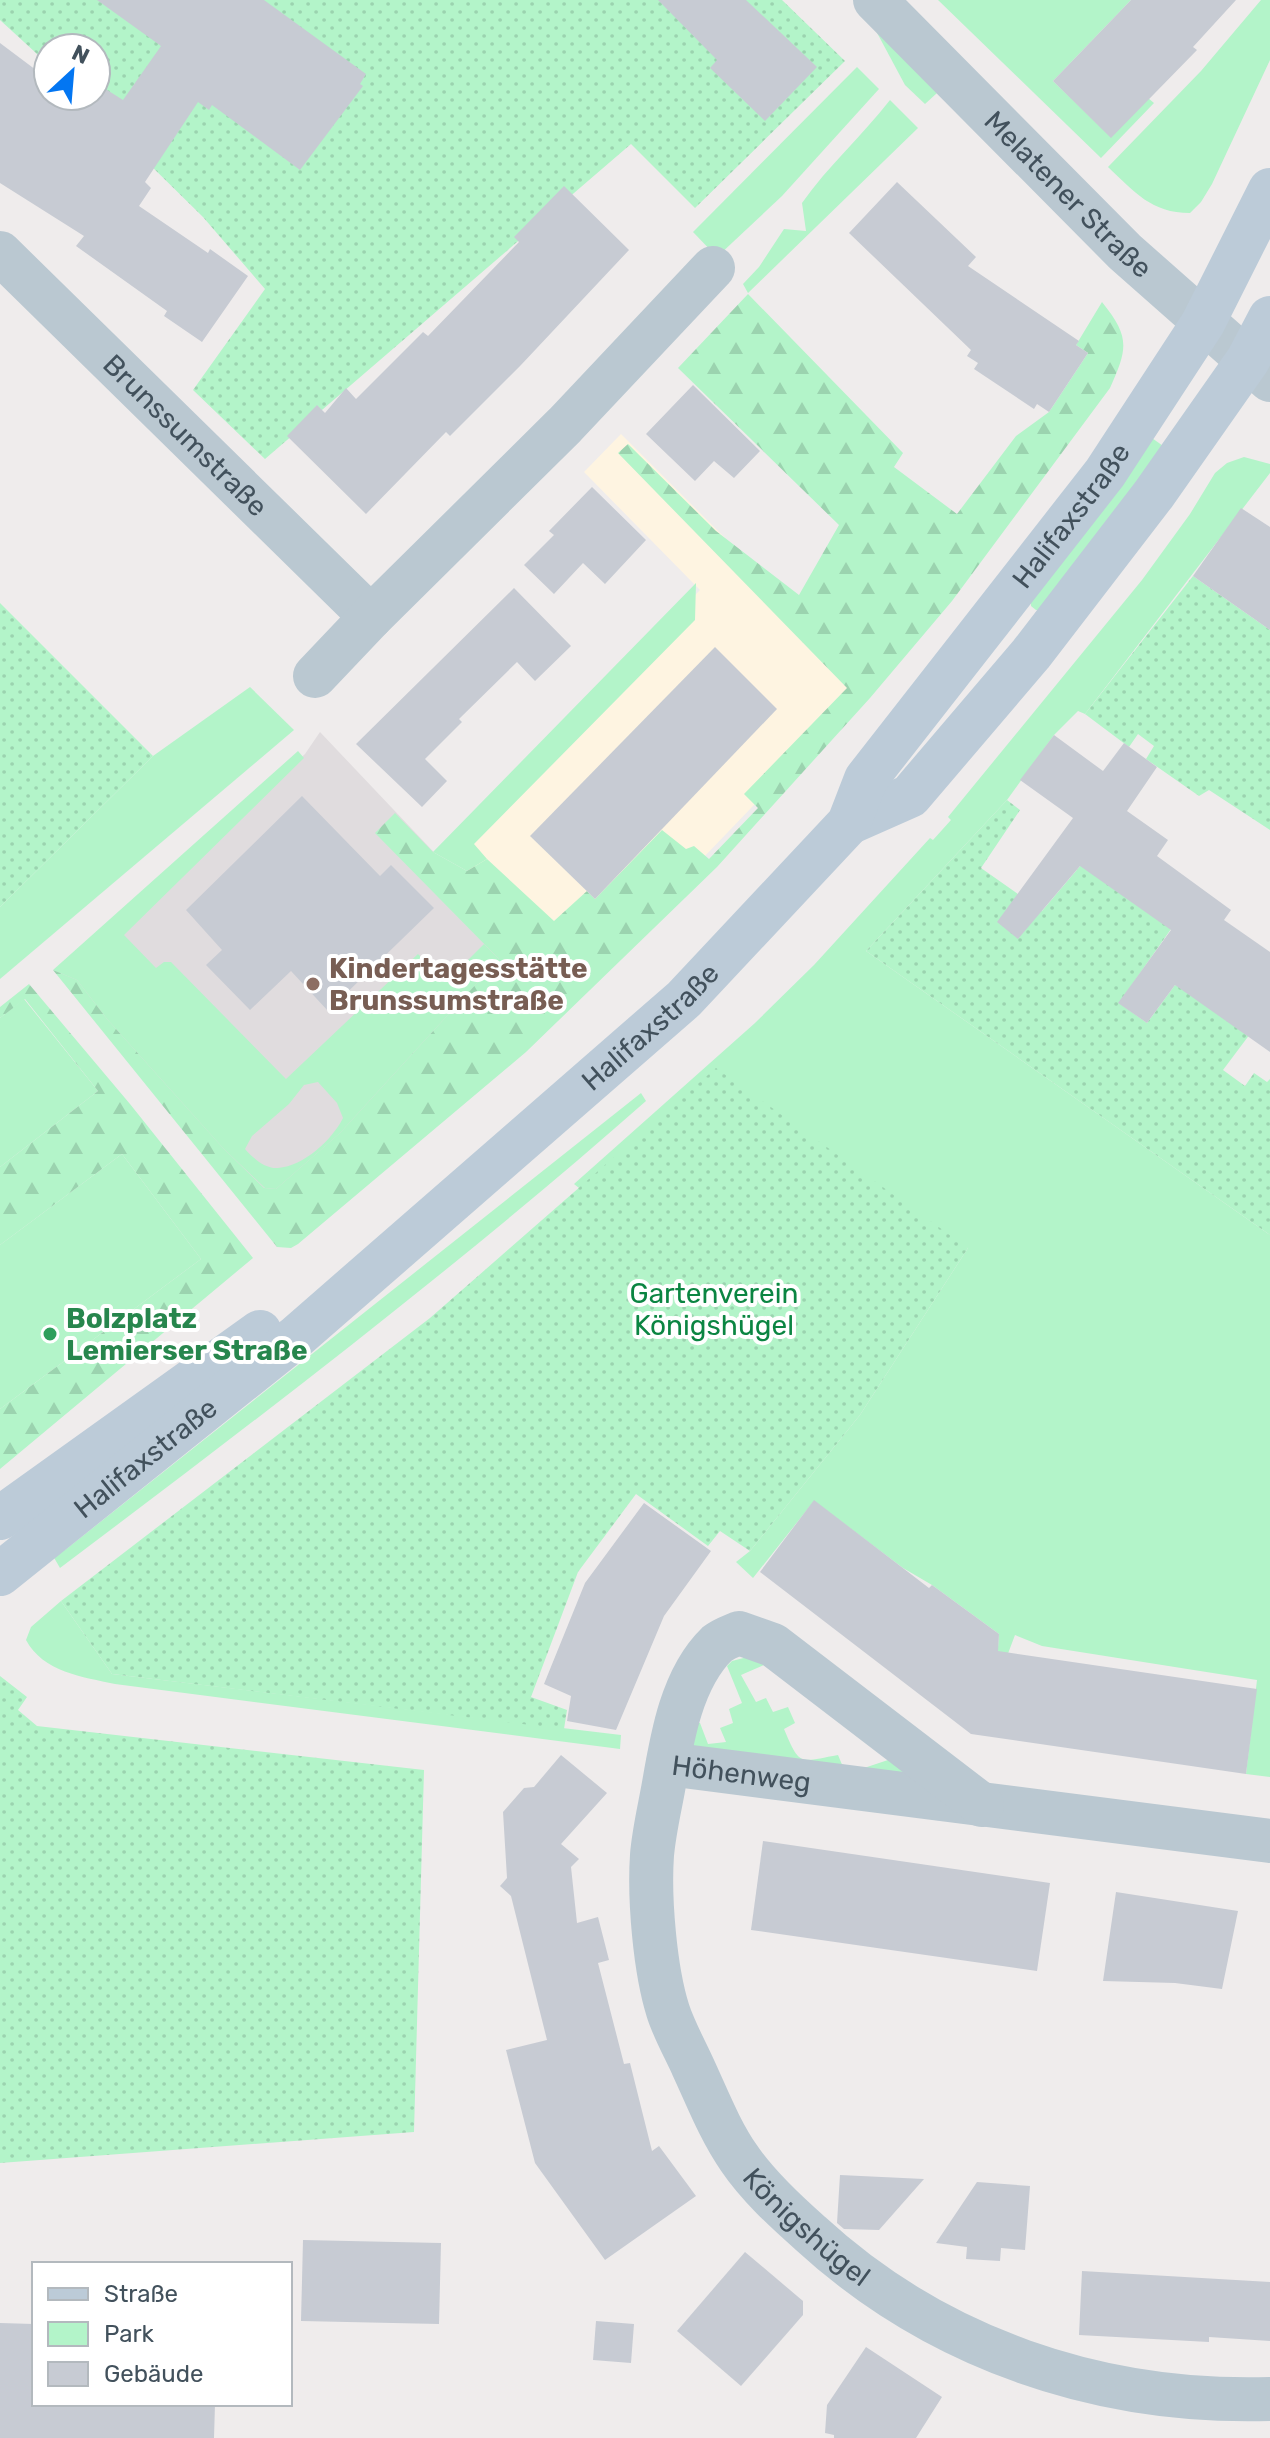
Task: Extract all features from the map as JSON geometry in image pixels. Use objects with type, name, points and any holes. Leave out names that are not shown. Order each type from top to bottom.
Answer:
[{"type":"main road","name":"Halifaxstraße","points":[[0,1574],[295,1338],[684,999],[849,823],[866,779],[1105,473],[1203,323],[1270,190]]},
{"type":"main road","name":"Halifaxstraße","points":[[849,823],[910,796],[963,736],[1031,654],[1154,494],[1259,370],[1270,318]]},
{"type":"main road","name":"Halifaxstraße","points":[[0,1518],[156,1404],[472,1184]]},
{"type":"street","name":"Melatener Straße","points":[[875,0],[1125,252],[1259,370]]},
{"type":"street","name":"Brunssumstraße","points":[[0,253],[371,617]]},
{"type":"street","points":[[315,676],[565,425],[713,268]]},
{"type":"street","name":"Höhenweg","points":[[982,1805],[773,1645],[739,1633],[718,1643],[691,1683],[668,1764],[982,1805],[1270,1841]]},
{"type":"street","name":"Königshügel","points":[[668,1764],[652,1856],[654,1934],[668,2011],[711,2107],[739,2159],[782,2208],[847,2268],[914,2312],[972,2343],[1053,2371],[1132,2391],[1231,2400],[1270,2399]]},
{"type":"shaded area","points":[[621,434],[812,625],[875,679],[579,987],[450,850],[700,590],[584,472]]},
{"type":"shaded area","name":"Kindertagesstätte Brunssumstraße","points":[[320,732],[573,999],[286,1243],[55,970],[235,818],[305,754]]},
{"type":"green space","points":[[0,0],[782,0],[845,61],[695,208],[631,144],[265,459],[193,390],[265,289],[203,217],[96,112],[112,112],[112,32],[32,32],[32,49],[0,20]]},
{"type":"green space","points":[[938,0],[1131,0],[1053,81],[1111,137],[1148,98],[1154,103],[1101,158]]},
{"type":"green space","points":[[1261,0],[1270,0],[1270,60],[1212,184],[1190,213],[1154,205],[1108,167],[1201,71]]},
{"type":"green space","points":[[875,29],[937,93],[925,104],[905,85]]},
{"type":"green space","points":[[857,67],[879,89],[782,196],[717,257],[693,232]]},
{"type":"green space","points":[[890,100],[918,128],[748,293],[743,284],[759,267],[784,229],[806,231],[802,203]]},
{"type":"green space","points":[[748,294],[903,453],[894,467],[957,514],[1016,436],[1049,412],[1088,353],[1076,345],[1102,302],[1122,334],[1123,352],[1110,388],[952,601],[870,698],[717,867],[526,1052],[298,1244],[291,1248],[277,1247],[53,970],[77,980],[107,1019],[223,1148],[264,1188],[276,1189],[340,1133],[499,959],[375,833],[395,813],[433,852],[467,871],[487,859],[554,921],[587,891],[595,899],[662,830],[686,849],[694,846],[709,859],[758,808],[744,794],[847,688],[618,453],[628,444],[716,531],[799,595],[839,525],[678,368]]},
{"type":"green space","points":[[1149,436],[1166,448],[1046,611],[1036,610],[1031,606],[1031,598]]},
{"type":"green space","points":[[1244,457],[1270,464],[1270,473],[1085,714],[1078,711],[1054,735],[1007,800],[866,951],[1270,1235],[1270,1777],[1246,1774],[1257,1680],[1042,1646],[1015,1635],[995,1688],[999,1634],[932,1585],[903,1568],[814,1501],[753,1578],[736,1562],[750,1551],[860,1415],[968,1248],[579,1188],[574,1184],[755,1023],[814,965],[930,838],[933,840],[951,820],[948,817],[1142,580],[1190,514],[1215,473],[1227,463]]},
{"type":"green space","points":[[1193,576],[1270,630],[1270,830],[1209,790],[1199,796],[1146,759],[1154,746],[1138,734],[1129,747],[1085,714]]},
{"type":"green space","points":[[696,583],[695,620],[474,844],[487,859],[467,871],[433,852]]},
{"type":"green space","points":[[0,603],[153,756],[0,907]]},
{"type":"green space","points":[[250,687],[294,730],[0,979],[0,907],[153,756]]},
{"type":"green space","points":[[298,751],[304,758],[124,935],[156,968],[164,962],[171,962],[286,1079],[418,954],[446,982],[484,944],[499,959],[340,1133],[276,1189],[265,1188],[223,1148],[107,1019],[77,980],[53,970]],"holes":[[[318,1082],[337,1103],[343,1118],[338,1126],[324,1143],[298,1162],[278,1168],[268,1167],[245,1149],[252,1136],[289,1104],[304,1085]]]},
{"type":"green space","points":[[1007,800],[1020,810],[981,868],[1042,911],[1081,865],[1171,929],[1119,1003],[1147,1023],[1175,985],[1262,1018],[1223,1070],[1245,1086],[1254,1073],[1267,1082],[1270,1079],[1270,1235],[866,951]]},
{"type":"green space","points":[[29,984],[253,1258],[0,1469],[0,1409],[201,1259],[122,1154],[0,1245],[0,1167],[98,1091],[25,999],[0,1018],[0,1007]]},
{"type":"green space","points":[[24,999],[98,1091],[0,1167],[0,1018]]},
{"type":"green space","name":"Gartenverein Königshügel","points":[[716,1068],[968,1248],[860,1415],[750,1551],[720,1531],[708,1546],[636,1494],[578,1572],[531,1697],[567,1710],[564,1729],[112,1674],[61,1601],[430,1318]]},
{"type":"green space","points":[[641,1093],[646,1101],[431,1282],[60,1568],[49,1549],[65,1550]]},
{"type":"green space","name":"Bolzplatz Lemierser Straße","points":[[122,1154],[201,1259],[0,1409],[0,1245]]},
{"type":"green space","points":[[61,1601],[112,1674],[621,1735],[620,1749],[115,1684],[77,1675],[53,1666],[33,1651],[26,1640],[31,1627]]},
{"type":"green space","points":[[761,1656],[766,1664],[741,1675],[756,1702],[766,1698],[773,1712],[788,1707],[795,1723],[784,1729],[802,1759],[838,1755],[846,1774],[897,1757],[924,1774],[927,1783],[896,1790],[695,1754],[689,1738],[693,1722],[700,1723],[708,1744],[726,1742],[720,1728],[733,1723],[729,1709],[742,1703],[727,1666],[732,1661]]},
{"type":"green space","points":[[0,1676],[27,1697],[18,1710],[37,1726],[424,1770],[414,2132],[0,2163]]},
{"type":"building","points":[[97,0],[264,0],[366,74],[360,84],[363,86],[300,170],[212,105],[209,110],[198,102],[145,182],[151,188],[139,206],[248,276],[202,342],[164,316],[167,311],[76,246],[84,236],[0,183],[0,43],[32,67],[32,112],[112,112],[112,93],[123,100],[161,46]]},
{"type":"building","points":[[658,0],[746,0],[817,67],[765,121],[710,68],[717,60]]},
{"type":"building","points":[[1131,0],[1236,0],[1193,47],[1197,50],[1111,138],[1053,81]]},
{"type":"building","points":[[897,182],[976,257],[968,266],[1079,341],[1076,345],[1088,353],[1049,412],[1037,404],[1034,409],[974,369],[978,363],[967,356],[971,350],[849,233]]},
{"type":"building","points":[[564,186],[629,250],[521,365],[450,436],[446,432],[366,514],[287,436],[317,405],[325,413],[346,388],[356,399],[423,332],[428,336],[519,242],[514,237]]},
{"type":"building","points":[[693,385],[760,451],[734,478],[714,461],[695,481],[646,434]]},
{"type":"building","points":[[592,487],[646,540],[605,584],[583,563],[554,594],[524,565],[554,535],[549,531]]},
{"type":"building","points":[[1241,508],[1270,527],[1270,630],[1193,576]]},
{"type":"building","points":[[514,588],[571,646],[535,681],[517,662],[459,719],[462,722],[425,759],[447,781],[422,807],[356,744]]},
{"type":"building","points":[[715,647],[777,709],[595,899],[530,836]]},
{"type":"building","points":[[1054,735],[1103,771],[1124,743],[1157,767],[1127,811],[1168,840],[1157,856],[1231,910],[1224,920],[1270,952],[1270,1052],[1175,985],[1147,1023],[1118,1003],[1171,930],[1080,866],[1018,939],[997,922],[1073,818],[1020,780]]},
{"type":"building","points":[[302,796],[380,876],[391,865],[434,908],[328,1011],[291,971],[250,1010],[206,965],[222,950],[186,910]]},
{"type":"building","points":[[814,1500],[929,1588],[932,1585],[999,1634],[998,1651],[1257,1689],[1246,1774],[971,1734],[760,1572]]},
{"type":"building","points":[[644,1503],[711,1551],[664,1616],[616,1730],[567,1721],[571,1696],[544,1684],[585,1583]]},
{"type":"building","points":[[561,1755],[607,1793],[561,1844],[579,1859],[571,1867],[577,1923],[598,1917],[609,1960],[598,1963],[624,2064],[630,2063],[652,2151],[659,2146],[696,2196],[605,2260],[535,2163],[506,2050],[547,2040],[511,1896],[500,1886],[507,1878],[503,1812],[524,1788],[534,1787]]},
{"type":"building","points":[[763,1841],[1050,1883],[1037,1971],[751,1930]]},
{"type":"building","points":[[1116,1892],[1238,1911],[1222,1989],[1175,1983],[1103,1981]]},
{"type":"building","points":[[840,2175],[924,2179],[879,2230],[844,2229],[837,2223]]},
{"type":"building","points":[[977,2182],[1030,2186],[1025,2250],[1001,2248],[1000,2261],[966,2259],[967,2247],[936,2243]]},
{"type":"building","points":[[303,2240],[441,2243],[439,2324],[301,2321]]},
{"type":"building","points":[[745,2252],[803,2301],[803,2315],[741,2386],[677,2331]]},
{"type":"building","points":[[1082,2271],[1270,2282],[1270,2341],[1209,2337],[1209,2342],[1079,2335]]},
{"type":"building","points":[[596,2321],[634,2324],[631,2363],[593,2360]]},
{"type":"building","points":[[0,2323],[32,2324],[32,2406],[215,2406],[214,2438],[0,2438]]},
{"type":"building","points":[[866,2347],[942,2397],[916,2438],[834,2438],[834,2435],[825,2433],[827,2405]]},
{"type":"place","name":"Kindertagesstätte Brunssumstraße","points":[[313,984]]},
{"type":"place","name":"Bolzplatz Lemierser Straße","points":[[50,1334]]}]
